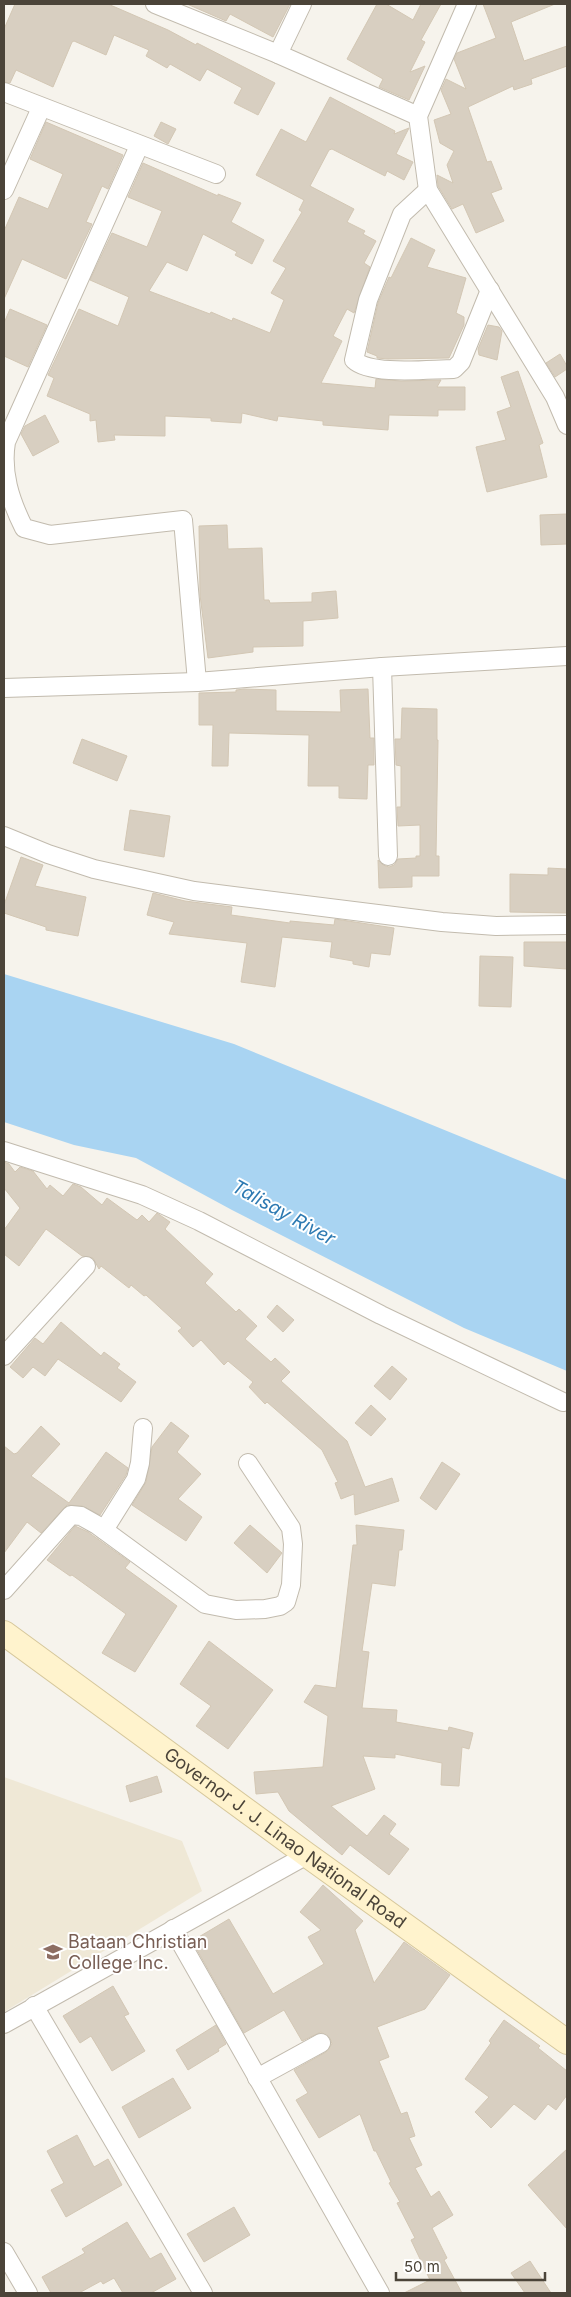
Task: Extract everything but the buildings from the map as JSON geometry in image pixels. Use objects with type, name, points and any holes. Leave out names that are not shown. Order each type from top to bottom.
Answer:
[{"type":"main road","name":"Governor J. J. Linao National Road","points":[[4,1633],[307,1855],[567,2042]]},
{"type":"street","points":[[155,4],[278,54],[418,116]]},
{"type":"street","points":[[278,54],[302,4]]},
{"type":"street","points":[[466,4],[418,116],[428,190],[555,397],[567,425]]},
{"type":"street","points":[[4,92],[139,146],[216,174]]},
{"type":"street","points":[[4,190],[41,108]]},
{"type":"street","points":[[139,146],[6,442],[4,473],[15,510],[24,528],[50,535],[183,520],[197,682]]},
{"type":"street","points":[[428,190],[402,214],[368,300],[354,360],[359,365],[380,369],[454,369],[462,362],[490,290]]},
{"type":"street","points":[[4,688],[197,682],[382,667],[567,656]]},
{"type":"street","points":[[382,667],[388,856]]},
{"type":"street","points":[[4,836],[48,854],[94,869],[194,891],[442,922],[496,926],[567,925]]},
{"type":"street","points":[[4,1151],[142,1195],[191,1217],[381,1315],[564,1402]]},
{"type":"street","points":[[5,1352],[86,1266]]},
{"type":"street","points":[[104,1530],[136,1479],[140,1463],[143,1428]]},
{"type":"street","points":[[4,1590],[71,1515],[81,1516],[104,1530],[204,1604],[236,1610],[265,1609],[280,1606],[286,1602],[291,1585],[293,1544],[291,1528],[248,1463]]},
{"type":"street","points":[[4,2024],[307,1855]]},
{"type":"street","points":[[173,1929],[380,2293]]},
{"type":"street","points":[[34,2006],[203,2293]]},
{"type":"street","points":[[257,2078],[321,2043]]},
{"type":"street","points":[[4,2252],[28,2293]]},
{"type":"shaded area","name":"Bataan Christian College Inc.","points":[[4,1777],[182,1841],[202,1891],[4,2012]]},
{"type":"water","name":"Talisay River","points":[[4,974],[234,1044],[567,1180],[567,1371],[464,1328],[232,1210],[136,1158],[74,1145],[4,1122]]},
{"type":"place","name":"Bataan Christian College Inc.","points":[[53,1952]]}]
